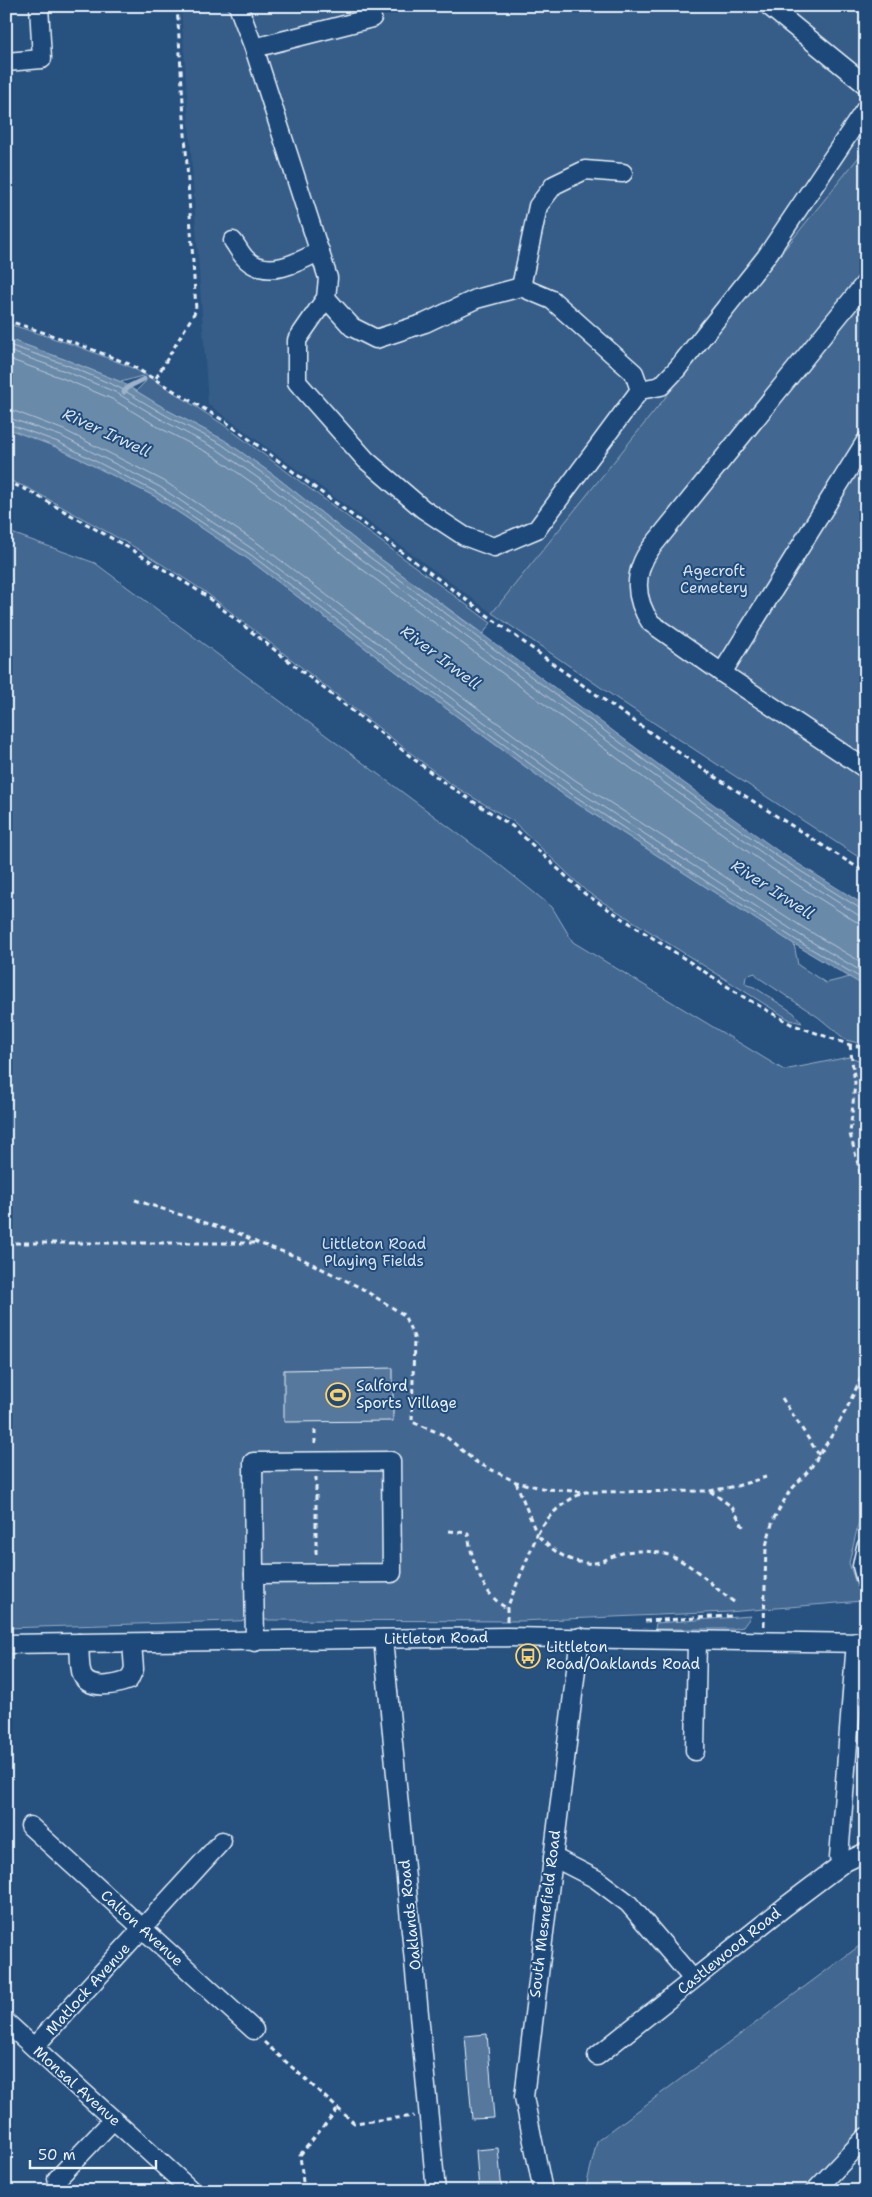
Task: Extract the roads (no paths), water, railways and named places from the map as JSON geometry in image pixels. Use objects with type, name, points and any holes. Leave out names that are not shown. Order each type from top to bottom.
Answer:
[{"type":"street","points":[[6,62],[42,59],[39,6]]},
{"type":"street","points":[[238,6],[254,48],[328,278],[326,298],[297,340],[297,382],[366,460],[424,510],[464,536],[494,547],[537,529],[640,390],[661,386],[682,362],[766,257],[866,108]]},
{"type":"street","points":[[780,9],[866,85]]},
{"type":"street","points":[[254,48],[372,18]]},
{"type":"street","points":[[521,287],[538,206],[554,185],[585,170],[623,173]]},
{"type":"street","points":[[233,241],[247,260],[266,268],[293,265],[320,251]]},
{"type":"street","points":[[866,282],[651,548],[640,566],[638,576],[638,596],[645,615],[651,623],[866,769]]},
{"type":"street","points":[[326,298],[352,326],[376,339],[425,323],[476,299],[521,287],[552,300],[634,372],[640,390]]},
{"type":"street","points":[[722,673],[866,441]]},
{"type":"street","points":[[254,1574],[392,1573],[391,1461],[253,1462],[254,1574],[255,1642]]},
{"type":"street","points":[[866,1547],[862,1566],[866,1581]]},
{"type":"street","name":"Littleton Road","points":[[6,1644],[507,1637],[861,1642]]},
{"type":"street","name":"South Mesnefield Road","points":[[543,2191],[524,2097],[580,1637]]},
{"type":"street","name":"Oaklands Road","points":[[383,1639],[436,2191]]},
{"type":"street","points":[[695,1752],[697,1641]]},
{"type":"street","points":[[842,1863],[839,1857],[861,1642]]},
{"type":"street","points":[[79,1643],[81,1672],[84,1678],[90,1682],[109,1685],[129,1680],[134,1669],[132,1643]]},
{"type":"street","name":"Calton Avenue","points":[[30,1826],[254,2030]]},
{"type":"street","name":"Matlock Avenue","points":[[34,2047],[222,1841]]},
{"type":"street","name":"Castlewood Road","points":[[597,2056],[842,1863],[866,1852]]},
{"type":"street","points":[[552,1858],[596,1879],[628,1902],[693,1979]]},
{"type":"street","name":"Monsal Avenue","points":[[6,2022],[192,2191]]},
{"type":"street","points":[[57,2179],[113,2120]]},
{"type":"street","points":[[815,2191],[866,2137]]},
{"type":"water","name":"River Irwell","points":[[6,338],[121,382],[169,411],[224,440],[275,476],[367,549],[655,762],[781,853],[866,906],[866,987],[794,944],[564,795],[406,679],[248,559],[154,496],[56,447],[6,428]]},
{"type":"waterway","points":[[124,392],[128,387],[144,379]]},
{"type":"place","name":"Salford Sports Village","points":[[338,1395]]},
{"type":"place","name":"Littleton Road/Oaklands Road","points":[[528,1656]]},
{"type":"park label","name":"Agecroft Cemetery","points":[[714,580]]},
{"type":"park label","name":"Littleton Road Playing Fields","points":[[374,1252]]}]
